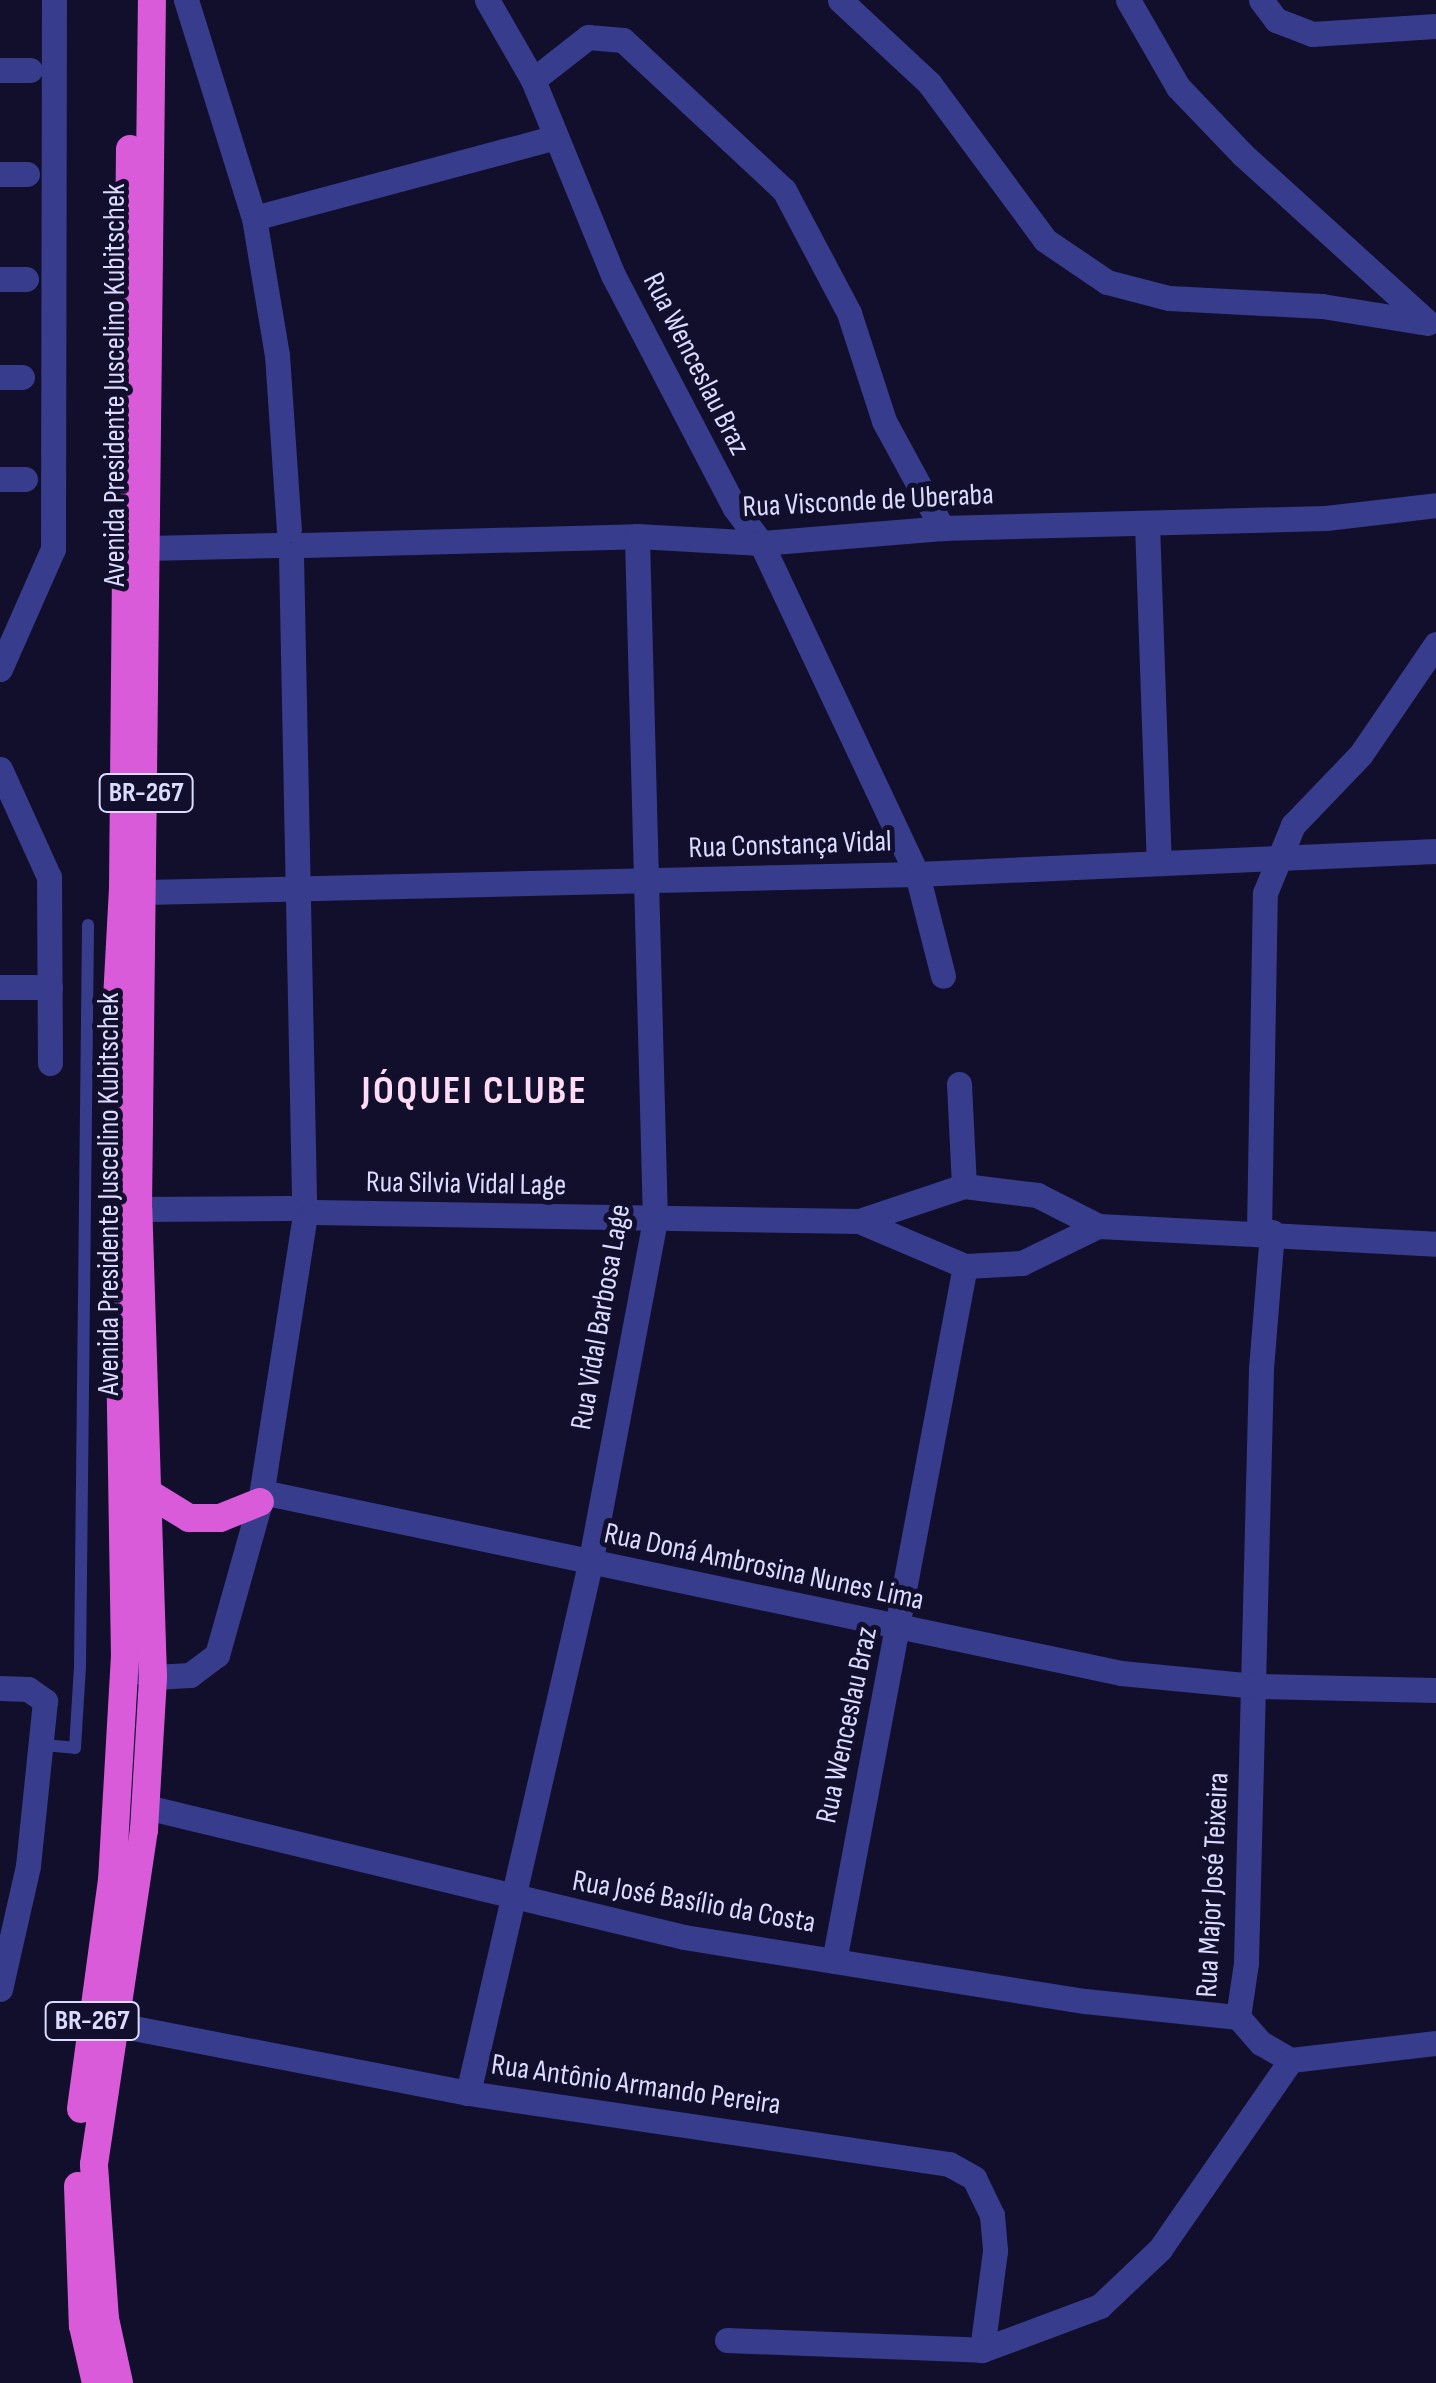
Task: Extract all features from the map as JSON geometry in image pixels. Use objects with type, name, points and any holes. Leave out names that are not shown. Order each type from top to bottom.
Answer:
[{"type":"highway","name":"Avenida Presidente Juscelino Kubitschek","points":[[118,2383],[103,2302],[94,2164],[146,1807],[153,1677],[138,1208],[148,548],[146,8]]},
{"type":"highway","name":"Avenida Presidente Juscelino Kubitschek","points":[[96,2383],[76,2254],[79,2120],[112,1881],[125,1658],[116,1036],[146,8]]},
{"type":"highway","points":[[145,1491],[189,1518],[220,1518],[261,1497]]},
{"type":"highway","points":[[123,1700],[153,1677]]},
{"type":"street","points":[[0,669],[53,550],[54,0]]},
{"type":"street","name":"Rua Wenceslau Braz","points":[[487,0],[533,80],[553,138],[614,274],[735,508],[761,542],[917,874],[943,976]]},
{"type":"street","points":[[840,0],[929,83],[1045,240],[1107,282],[1169,298],[1322,306],[1432,324]]},
{"type":"street","points":[[1128,0],[1178,87],[1242,154],[1432,324]]},
{"type":"street","points":[[1261,0],[1276,20],[1312,34],[1436,26]]},
{"type":"street","points":[[125,1658],[153,1677],[211,1666],[261,1497],[303,1210],[291,544],[276,354],[254,218],[190,12],[170,17],[146,8]]},
{"type":"street","points":[[533,80],[588,37],[623,40],[784,190],[848,313],[884,421],[942,528]]},
{"type":"street","points":[[0,70],[30,70]]},
{"type":"street","points":[[254,218],[553,138]]},
{"type":"street","points":[[0,174],[27,174]]},
{"type":"street","name":"Rua Visconde de Uberaba","points":[[148,548],[637,536],[761,542],[942,528],[1326,518],[1436,505]]},
{"type":"street","points":[[1147,524],[1158,862]]},
{"type":"street","name":"Rua Vidal Barbosa Lage","points":[[468,2093],[590,1564],[655,1221],[637,536]]},
{"type":"street","name":"Rua Major José Teixeira","points":[[1291,2060],[1261,2043],[1238,2017],[1246,1962],[1257,1686],[1265,1232],[1264,924],[1276,859],[1292,825],[1361,754],[1436,644]]},
{"type":"street","points":[[0,769],[49,877],[50,1063]]},
{"type":"street","name":"Rua Constança Vidal","points":[[145,892],[299,893],[917,874],[1436,851]]},
{"type":"street","points":[[0,987],[50,988]]},
{"type":"street","points":[[960,1084],[964,1186]]},
{"type":"street","points":[[859,1220],[964,1186],[1037,1195],[1098,1226]]},
{"type":"street","name":"Rua Silvia Vidal Lage","points":[[138,1208],[655,1221],[859,1220],[965,1266],[1022,1263],[1098,1226],[1436,1244]]},
{"type":"street","name":"Rua Wenceslau Braz","points":[[834,1960],[900,1628],[965,1266]]},
{"type":"street","name":"Rua Doná Ambrosina Nunes Lima","points":[[261,1497],[1121,1673],[1257,1686],[1436,1690]]},
{"type":"street","points":[[0,1688],[42,1696],[44,1745],[28,1866],[0,1989]]},
{"type":"street","name":"Rua José Basílio da Costa","points":[[146,1807],[511,1900],[834,1960],[1085,2001],[1238,2017]]},
{"type":"street","name":"Rua Antônio Armando Pereira","points":[[113,2024],[468,2093],[949,2164],[974,2178],[992,2215],[995,2251],[982,2350]]},
{"type":"street","points":[[727,2340],[982,2350],[1100,2306],[1132,2281],[1291,2060],[1436,2043]]},
{"type":"lane","points":[[44,1745],[75,1748],[80,1666],[88,925]]},
{"type":"district","name":"JÓQUEI CLUBE","points":[[475,1091]]}]
